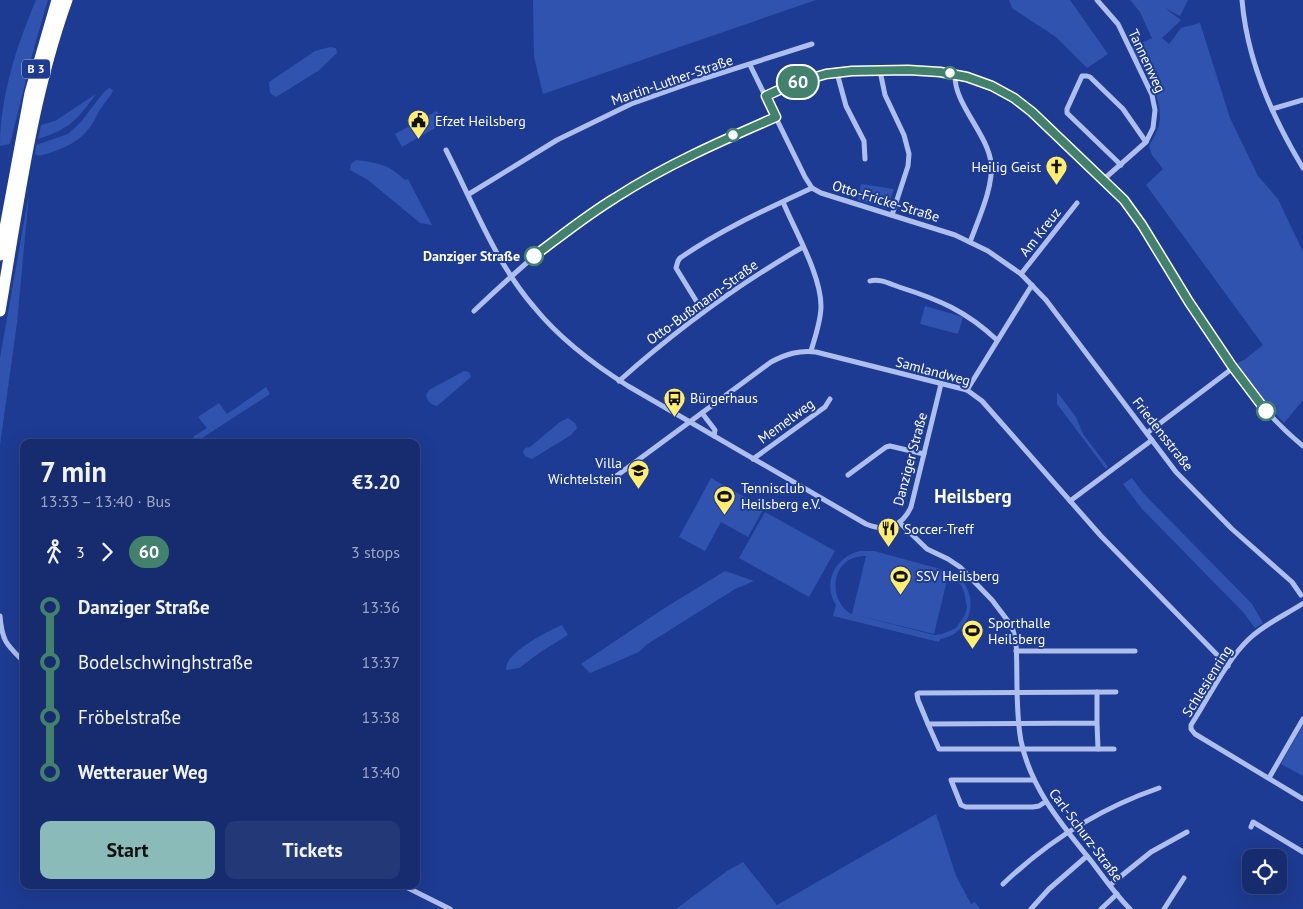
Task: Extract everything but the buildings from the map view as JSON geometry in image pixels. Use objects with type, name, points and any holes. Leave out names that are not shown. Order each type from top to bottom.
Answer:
[{"type":"highway","name":"B 3","points":[[0,311],[40,56],[57,0]]},
{"type":"highway","name":"B 3","points":[[0,255],[25,142],[67,0]]},
{"type":"street","name":"Tannenweg","points":[[1098,0],[1118,24],[1152,95],[1155,119],[1146,142],[1104,179]]},
{"type":"street","points":[[1242,0],[1250,47],[1272,109],[1286,140],[1303,168]]},
{"type":"street","name":"Martin-Luther-Straße","points":[[469,194],[548,145],[617,110],[670,90],[812,44]]},
{"type":"street","name":"Otto-Fricke-Straße","points":[[750,65],[812,188],[821,193],[935,228],[970,242],[994,255],[1021,274]]},
{"type":"street","points":[[880,70],[885,95],[906,140],[909,154],[908,166],[892,215]]},
{"type":"street","points":[[766,96],[804,80],[837,72],[915,70],[955,74],[985,83],[1020,102],[1104,179],[1133,211],[1189,302],[1233,368],[1266,411],[1303,446]]},
{"type":"street","points":[[837,72],[846,106],[864,141],[865,159]]},
{"type":"street","points":[[955,74],[956,87],[987,148],[991,162],[989,184],[970,242]]},
{"type":"street","points":[[1121,165],[1067,113],[1067,109],[1082,76],[1090,77],[1119,105],[1146,142]]},
{"type":"street","points":[[1272,109],[1303,100]]},
{"type":"street","points":[[474,311],[511,276],[574,226],[628,190],[702,149],[776,117]]},
{"type":"street","name":"Danziger Straße","points":[[446,150],[511,276],[533,306],[554,329],[619,381],[866,524],[881,528],[890,527],[900,522],[907,515],[941,384]]},
{"type":"street","points":[[704,312],[678,272],[676,268],[678,261],[716,235],[812,188]]},
{"type":"street","points":[[783,202],[816,279],[821,304],[820,317],[811,352]]},
{"type":"street","name":"Am Kreuz","points":[[1021,274],[1077,203]]},
{"type":"street","name":"Otto-Bußmann-Straße","points":[[619,381],[656,348],[704,312],[771,266],[803,248]]},
{"type":"street","name":"Friedensstraße","points":[[1021,274],[1046,300],[1176,472],[1211,508],[1292,582],[1302,595]]},
{"type":"street","points":[[870,281],[875,279],[882,281],[952,306],[975,320],[998,340]]},
{"type":"street","points":[[967,390],[1032,285]]},
{"type":"street","name":"Samlandweg","points":[[615,477],[777,358],[795,352],[811,352],[967,390],[982,402],[1102,538],[1228,666]]},
{"type":"street","points":[[1147,434],[1233,368]]},
{"type":"street","name":"Memelweg","points":[[753,459],[825,406],[830,399]]},
{"type":"street","points":[[702,412],[714,430],[714,436]]},
{"type":"street","points":[[1070,501],[1152,440]]},
{"type":"street","points":[[848,474],[886,447],[890,446],[924,454]]},
{"type":"street","name":"Carl-Schurz-Straße","points":[[900,522],[933,552],[954,562],[985,593],[1008,621],[1015,636],[1019,723],[1023,749],[1034,780],[1046,802],[1130,909]]},
{"type":"street","name":"Schlesienring","points":[[1302,595],[1300,601],[1302,604],[1250,638],[1228,666],[1191,725],[1191,729],[1195,734],[1303,799]]},
{"type":"street","points":[[0,616],[2,636],[9,647],[20,658]]},
{"type":"street","points":[[1016,652],[1135,651]]},
{"type":"street","points":[[1097,692],[1098,749]]},
{"type":"street","points":[[1114,749],[939,749],[917,694],[1116,692]]},
{"type":"street","points":[[1269,778],[1303,719]]},
{"type":"street","points":[[928,724],[1098,724]]},
{"type":"street","points":[[1034,780],[950,780],[960,803],[966,807],[1033,807],[1046,802]]},
{"type":"street","points":[[1003,884],[1034,856],[1069,832],[1118,804],[1159,788]]},
{"type":"street","points":[[1251,827],[1253,822],[1303,852]]},
{"type":"street","points":[[1110,885],[1151,852],[1187,832]]},
{"type":"street","points":[[1031,909],[1049,889],[1087,856]]},
{"type":"street","points":[[1164,909],[1184,878]]},
{"type":"street","points":[[410,889],[450,909]]},
{"type":"street","points":[[1101,909],[1117,894]]},
{"type":"shaded area","points":[[36,0],[48,0],[10,144],[0,146],[6,90],[22,35]]},
{"type":"shaded area","points":[[533,0],[816,0],[543,94],[534,57]]},
{"type":"shaded area","points":[[1009,0],[1070,0],[1108,54],[1087,68],[1056,37],[1012,8]]},
{"type":"shaded area","points":[[1130,0],[1188,0],[1180,16],[1165,8],[1181,20],[1162,38],[1169,44],[1181,28],[1200,23],[1230,118],[1258,176],[1278,199],[1303,252],[1303,400],[1284,423],[1257,394],[1235,364],[1244,360],[1263,345],[1146,185],[1163,169],[1152,155],[1149,146],[1158,128],[1160,115],[1159,105],[1152,85],[1131,48],[1152,38],[1140,12]]},
{"type":"shaded area","points":[[330,47],[336,48],[337,53],[318,71],[276,97],[270,93],[269,82],[315,51]]},
{"type":"shaded area","points":[[109,88],[113,90],[111,95],[100,109],[92,125],[80,138],[53,152],[39,156],[35,154],[36,145],[68,134],[80,123]]},
{"type":"shaded area","points":[[96,94],[72,122],[58,131],[38,139],[41,125],[55,121]]},
{"type":"shaded area","points":[[437,111],[444,123],[402,147],[395,134]]},
{"type":"shaded area","points":[[356,160],[383,165],[405,180],[408,179],[432,225],[420,223],[368,180],[350,170],[351,164]]},
{"type":"shaded area","points":[[861,184],[894,189],[887,209],[858,200]]},
{"type":"shaded area","points":[[29,194],[17,323],[0,445],[0,358]]},
{"type":"shaded area","points":[[925,306],[963,317],[958,334],[920,324]]},
{"type":"shaded area","points":[[464,371],[469,372],[471,377],[437,406],[430,402],[426,395],[429,390]]},
{"type":"shaded area","points":[[266,387],[270,394],[201,439],[194,439],[193,437],[207,428],[198,417],[219,403],[227,414]]},
{"type":"shaded area","points":[[1057,392],[1076,417],[1083,434],[1108,467],[1106,469],[1057,404]]},
{"type":"shaded area","points":[[568,418],[575,423],[577,428],[571,435],[532,459],[525,456],[523,452],[525,448],[530,447],[560,422]]},
{"type":"shaded area","name":"Tennisclub Heilsberg e.V.","points":[[711,478],[764,508],[748,537],[721,522],[705,551],[679,537]]},
{"type":"shaded area","points":[[1132,478],[1143,493],[1252,604],[1263,623],[1255,628],[1243,612],[1142,509],[1123,484]]},
{"type":"shaded area","points":[[765,512],[835,551],[809,597],[739,558]]},
{"type":"shaded area","name":"SSV Heilsberg","points":[[860,551],[874,551],[944,570],[956,576],[965,585],[969,595],[968,617],[962,627],[953,635],[940,639],[939,642],[833,616],[836,605],[830,588],[833,572],[851,554]],"holes":[[[866,556],[851,614],[838,597],[836,578],[846,562],[855,557]],[[869,556],[949,576],[961,585],[967,607],[965,615],[956,628],[942,634],[934,635],[852,614],[934,634],[948,576]]]},
{"type":"shaded area","points":[[725,571],[754,581],[735,589],[646,645],[639,652],[590,673],[581,664],[663,609]]},
{"type":"shaded area","points":[[562,625],[568,635],[519,668],[506,670],[507,663],[519,650],[538,637]]},
{"type":"shaded area","points":[[1303,725],[1303,776],[1281,764]]},
{"type":"shaded area","points":[[936,814],[956,876],[971,904],[975,902],[980,909],[676,909],[727,871],[743,862],[777,905]]},
{"type":"bus line","name":"60","points":[[534,256],[587,216],[628,190],[702,149],[776,117],[766,96],[792,84],[817,76],[852,71],[915,70],[963,76],[998,89],[1026,107],[1118,193],[1133,211],[1189,302],[1232,366],[1266,411]]},
{"type":"place","name":"Efzet Heilsberg","points":[[419,140]]},
{"type":"place","name":"Heilig Geist","points":[[1057,186]]},
{"type":"place","name":"Danziger Straße","points":[[534,256]]},
{"type":"place","name":"Bürgerhaus","points":[[674,417]]},
{"type":"place","name":"Villa Wichtelstein","points":[[638,490]]},
{"type":"place","name":"Tennisclub Heilsberg e.V.","points":[[725,515]]},
{"type":"place","name":"Soccer-Treff","points":[[888,548]]},
{"type":"place","name":"SSV Heilsberg","points":[[900,595]]},
{"type":"place","name":"Sporthalle Heilsberg","points":[[972,650]]},
{"type":"district","name":"Heilsberg","points":[[973,496]]}]
